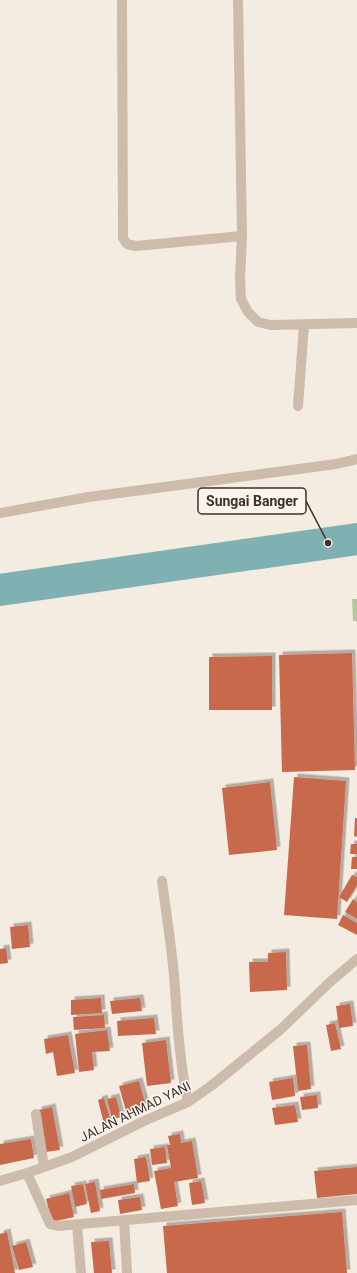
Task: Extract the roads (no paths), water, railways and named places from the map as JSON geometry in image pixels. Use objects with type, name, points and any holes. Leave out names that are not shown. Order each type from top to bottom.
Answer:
[{"type":"street","points":[[122,0],[123,238],[127,244],[136,246],[242,236]]},
{"type":"street","points":[[238,0],[242,236],[240,279],[241,299],[248,312],[258,322],[271,325],[357,323]]},
{"type":"street","points":[[298,406],[304,325]]},
{"type":"street","points":[[0,513],[89,497],[329,465],[357,459]]},
{"type":"street","points":[[162,881],[174,973],[178,1034],[184,1085],[188,1102]]},
{"type":"street","name":"JALAN AHMAD YANI","points":[[0,1181],[27,1174],[72,1157],[144,1121],[188,1102],[211,1086],[280,1030],[330,982],[357,959]]},
{"type":"street","points":[[36,1114],[44,1167]]},
{"type":"street","points":[[27,1174],[50,1224],[58,1226],[357,1200]]},
{"type":"street","points":[[124,1220],[128,1273]]},
{"type":"street","points":[[77,1224],[81,1273]]},
{"type":"waterway","points":[[0,590],[357,539]]},
{"type":"place","name":"Sungai Banger","points":[[328,543]]}]
